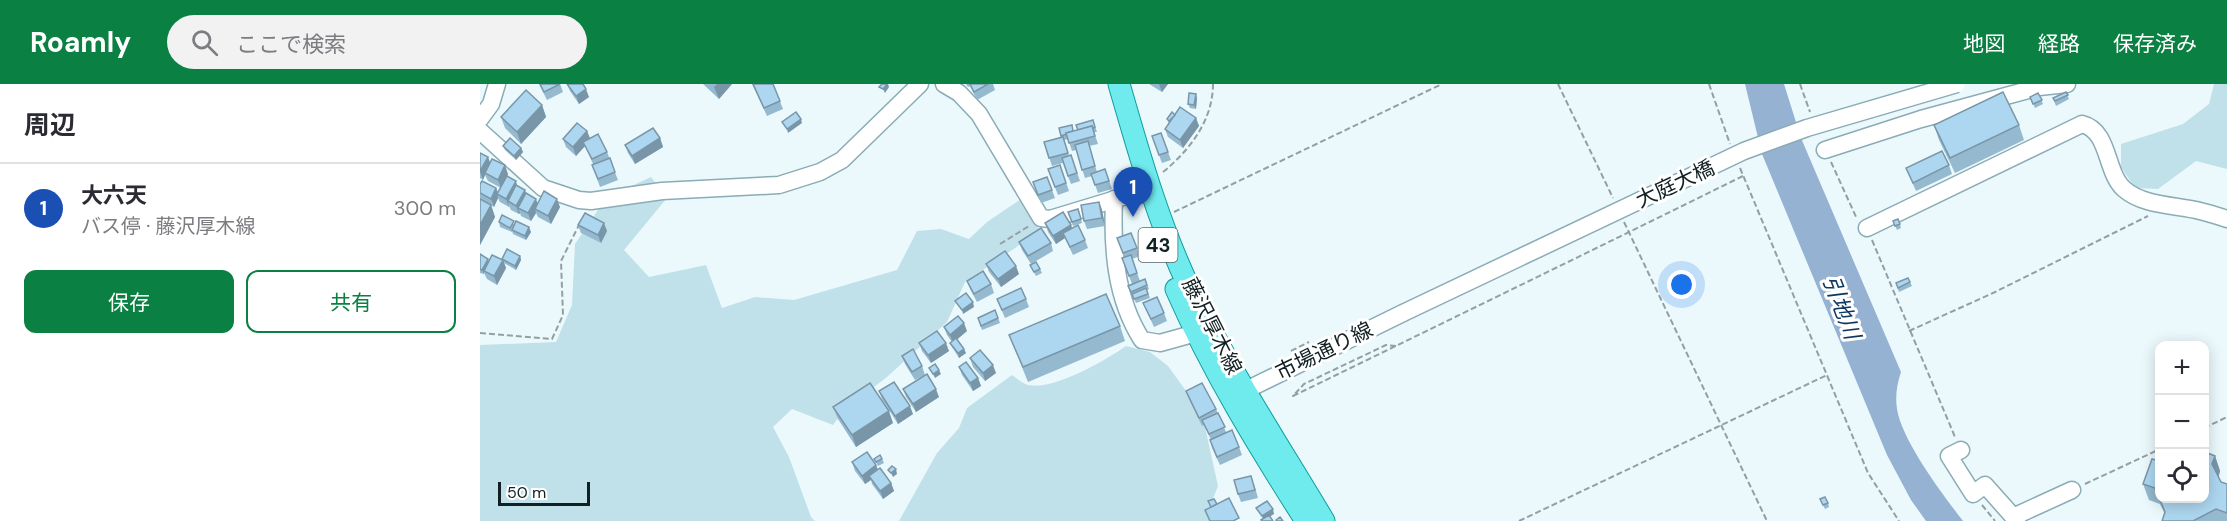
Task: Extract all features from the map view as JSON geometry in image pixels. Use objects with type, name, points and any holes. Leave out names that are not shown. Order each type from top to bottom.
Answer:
[{"type":"main road","name":"藤沢厚木線","points":[[1103,84],[1196,333],[1324,521]]},
{"type":"main road","name":"藤沢厚木線","points":[[1119,84],[1144,189],[1161,218],[1237,394],[1306,521]]},
{"type":"street","points":[[480,119],[491,104],[497,84]]},
{"type":"street","points":[[480,131],[543,188],[579,200],[591,201],[662,191],[779,185],[820,172],[842,160],[920,84]]},
{"type":"street","points":[[944,84],[959,93],[979,114],[1041,218],[1050,219],[1144,189]]},
{"type":"street","name":"大庭大橋","points":[[1403,313],[1744,152],[1807,128],[1957,84]]},
{"type":"street","points":[[1826,150],[1921,119],[2039,87],[2067,84]]},
{"type":"street","points":[[1867,228],[2082,124],[2094,130],[2101,141],[2121,187],[2138,197],[2227,219]]},
{"type":"street","points":[[1114,199],[1114,246],[1121,294],[1131,322],[1142,340],[1160,343],[1196,333]]},
{"type":"street","name":"市場通り線","points":[[1237,394],[1403,313]]},
{"type":"street","points":[[1961,450],[1949,456],[1973,494],[1985,485],[2015,519],[2072,490]]},
{"type":"path","points":[[1144,189],[1173,165],[1196,138],[1210,108],[1213,84]]},
{"type":"path","points":[[1161,218],[1442,84]]},
{"type":"path","points":[[1558,84],[1617,206]]},
{"type":"path","points":[[1709,84],[1732,150]]},
{"type":"path","points":[[1739,168],[1868,473],[1899,521]]},
{"type":"path","points":[[1396,346],[1386,345],[1345,364],[1304,384],[1293,396],[1396,346],[1743,176]]},
{"type":"path","points":[[480,333],[552,339],[562,315],[561,261],[591,201]]},
{"type":"path","points":[[1910,331],[2004,288],[2169,205]]},
{"type":"path","points":[[1621,215],[1767,521]]},
{"type":"path","points":[[1000,244],[1041,218]]},
{"type":"path","points":[[1867,228],[1961,450]]},
{"type":"path","points":[[1342,358],[1345,364]]},
{"type":"path","points":[[1519,521],[1827,375]]},
{"type":"path","points":[[2209,426],[2227,417]]},
{"type":"path","points":[[2072,490],[2155,451]]},
{"type":"path","points":[[1973,494],[1995,521]]},
{"type":"shaded area","points":[[2214,84],[2227,84],[2227,169],[2196,161],[2158,189],[2135,188],[2121,167],[2121,144],[2183,124],[2209,104]]},
{"type":"shaded area","points":[[651,177],[667,198],[624,250],[649,277],[706,265],[722,308],[755,297],[794,300],[897,270],[917,231],[941,229],[969,239],[987,222],[1024,197],[1040,231],[965,282],[947,322],[887,377],[844,410],[833,425],[792,409],[773,427],[789,457],[811,517],[815,521],[480,521],[480,345],[556,342],[572,305],[575,244],[606,198]]},
{"type":"shaded area","points":[[1126,346],[1150,352],[1168,366],[1202,413],[1218,486],[1208,511],[1213,521],[899,521],[937,453],[959,428],[967,408],[1012,375],[1028,385],[1039,386],[1051,383],[1079,373]]},
{"type":"water","name":"引地川","points":[[1745,84],[1784,84],[1801,138],[1901,372],[1896,399],[1900,422],[1924,467],[1963,521],[1926,521],[1911,500],[1887,455],[1762,154]]},
{"type":"building","points":[[540,84],[560,84],[544,92]]},
{"type":"building","points":[[567,84],[583,84],[586,89],[576,96]]},
{"type":"building","points":[[753,84],[773,84],[780,101],[764,108]]},
{"type":"building","points":[[970,84],[988,84],[974,92]]},
{"type":"building","points":[[526,90],[542,105],[517,132],[501,117]]},
{"type":"building","points":[[2003,92],[2019,125],[1950,158],[1934,125]]},
{"type":"building","points":[[2066,92],[2068,95],[2055,101],[2053,98]]},
{"type":"building","points":[[1189,93],[1196,94],[1194,105],[1188,104]]},
{"type":"building","points":[[2038,93],[2042,100],[2033,104],[2030,97]]},
{"type":"building","points":[[1180,107],[1196,118],[1180,140],[1165,129]]},
{"type":"building","points":[[796,112],[801,119],[787,129],[782,122]]},
{"type":"building","points":[[1172,112],[1175,115],[1169,121],[1167,119]]},
{"type":"building","points":[[1093,120],[1095,127],[1078,130],[1076,125]]},
{"type":"building","points":[[577,123],[587,131],[573,147],[563,139]]},
{"type":"building","points":[[1072,125],[1073,131],[1061,136],[1059,128]]},
{"type":"building","points":[[1092,126],[1095,136],[1069,143],[1066,133]]},
{"type":"building","points":[[653,128],[660,138],[632,156],[625,145]]},
{"type":"building","points":[[1161,133],[1168,152],[1159,155],[1152,136]]},
{"type":"building","points":[[598,134],[607,152],[592,159],[583,142]]},
{"type":"building","points":[[1063,137],[1068,153],[1049,158],[1044,142]]},
{"type":"building","points":[[510,138],[521,148],[514,156],[503,146]]},
{"type":"building","points":[[1088,141],[1095,166],[1082,170],[1075,145]]},
{"type":"building","points":[[1942,151],[1949,165],[1913,183],[1906,168]]},
{"type":"building","points":[[480,153],[488,157],[480,171]]},
{"type":"building","points":[[1071,155],[1077,173],[1068,176],[1062,158]]},
{"type":"building","points":[[610,158],[615,172],[598,179],[592,165]]},
{"type":"building","points":[[492,159],[505,165],[498,180],[485,173]]},
{"type":"building","points":[[1060,165],[1066,183],[1055,187],[1048,169]]},
{"type":"building","points":[[1105,169],[1109,181],[1095,185],[1091,174]]},
{"type":"building","points":[[507,176],[516,181],[506,199],[497,194]]},
{"type":"building","points":[[1047,177],[1052,190],[1038,195],[1033,182]]},
{"type":"building","points":[[482,181],[496,188],[491,199],[480,193]]},
{"type":"building","points":[[516,185],[525,190],[516,206],[508,201]]},
{"type":"building","points":[[544,191],[557,199],[548,216],[535,209]]},
{"type":"building","points":[[526,193],[536,199],[528,213],[518,208]]},
{"type":"building","points":[[480,199],[491,205],[480,225]]},
{"type":"building","points":[[1099,202],[1102,218],[1084,221],[1081,205]]},
{"type":"building","points":[[1078,209],[1081,219],[1072,222],[1068,212]]},
{"type":"building","points":[[1063,212],[1071,225],[1053,236],[1045,223]]},
{"type":"building","points":[[585,213],[604,223],[598,235],[578,225]]},
{"type":"building","points":[[502,215],[514,221],[510,228],[499,222]]},
{"type":"building","points":[[1898,219],[1900,224],[1895,226],[1893,221]]},
{"type":"building","points":[[516,221],[529,227],[525,236],[512,230]]},
{"type":"building","points":[[1078,225],[1085,240],[1070,247],[1063,233]]},
{"type":"building","points":[[1041,228],[1051,243],[1028,256],[1019,242]]},
{"type":"building","points":[[1131,233],[1137,248],[1123,253],[1117,238]]},
{"type":"building","points":[[507,249],[520,256],[515,266],[502,259]]},
{"type":"building","points":[[1005,251],[1016,266],[998,279],[986,264]]},
{"type":"building","points":[[480,254],[488,259],[482,270],[480,269]]},
{"type":"building","points":[[492,255],[503,260],[494,276],[484,271]]},
{"type":"building","points":[[1131,255],[1137,273],[1129,276],[1122,258]]},
{"type":"building","points":[[1036,262],[1040,269],[1034,272],[1030,265]]},
{"type":"building","points":[[983,271],[991,284],[974,294],[967,281]]},
{"type":"building","points":[[1908,278],[1910,282],[1898,288],[1896,283]]},
{"type":"building","points":[[1145,279],[1147,285],[1131,292],[1128,286]]},
{"type":"building","points":[[1021,288],[1026,299],[1002,310],[997,299]]},
{"type":"building","points":[[1146,288],[1148,294],[1134,299],[1132,294]]},
{"type":"building","points":[[966,293],[973,302],[962,310],[955,301]]},
{"type":"building","points":[[1106,294],[1120,326],[1023,367],[1009,335]]},
{"type":"building","points":[[1157,297],[1164,313],[1151,319],[1143,303]]},
{"type":"building","points":[[995,310],[998,318],[981,326],[978,318]]},
{"type":"building","points":[[958,316],[964,323],[950,335],[944,327]]},
{"type":"building","points":[[937,331],[946,343],[928,355],[919,343]]},
{"type":"building","points":[[956,338],[964,349],[958,353],[950,343]]},
{"type":"building","points":[[913,349],[922,366],[912,372],[902,356]]},
{"type":"building","points":[[980,350],[993,365],[983,373],[970,358]]},
{"type":"building","points":[[966,362],[978,378],[970,383],[959,367]]},
{"type":"building","points":[[935,364],[939,370],[933,374],[929,368]]},
{"type":"building","points":[[927,374],[936,389],[913,404],[903,389]]},
{"type":"building","points":[[894,382],[910,406],[895,416],[879,391]]},
{"type":"building","points":[[870,383],[889,411],[852,435],[833,407]]},
{"type":"building","points":[[1202,383],[1216,409],[1199,418],[1186,391]]},
{"type":"building","points":[[1218,413],[1225,427],[1209,434],[1202,420]]},
{"type":"building","points":[[1232,430],[1239,447],[1217,457],[1210,440]]},
{"type":"building","points":[[867,452],[876,465],[862,476],[852,462]]},
{"type":"building","points":[[2209,454],[2215,456],[2212,464],[2221,482],[2227,484],[2227,513],[2216,509],[2193,521],[2162,521],[2165,512],[2161,503],[2209,503]]},
{"type":"building","points":[[880,455],[882,459],[876,462],[874,459]]},
{"type":"building","points":[[2152,459],[2155,460],[2155,488],[2143,484]]},
{"type":"building","points":[[892,466],[896,469],[891,473],[888,470]]},
{"type":"building","points":[[880,468],[891,483],[880,491],[869,476]]},
{"type":"building","points":[[1251,476],[1255,490],[1238,494],[1234,480]]},
{"type":"building","points":[[1825,497],[1828,503],[1823,505],[1820,499]]},
{"type":"building","points":[[1229,498],[1239,518],[1233,521],[1210,521],[1205,510]]},
{"type":"building","points":[[1214,499],[1217,504],[1211,507],[1208,501]]},
{"type":"building","points":[[1267,501],[1273,509],[1262,516],[1256,508]]},
{"type":"building","points":[[1269,515],[1273,521],[1261,520]]},
{"type":"place","name":"大六天","points":[[1133,217]]}]
